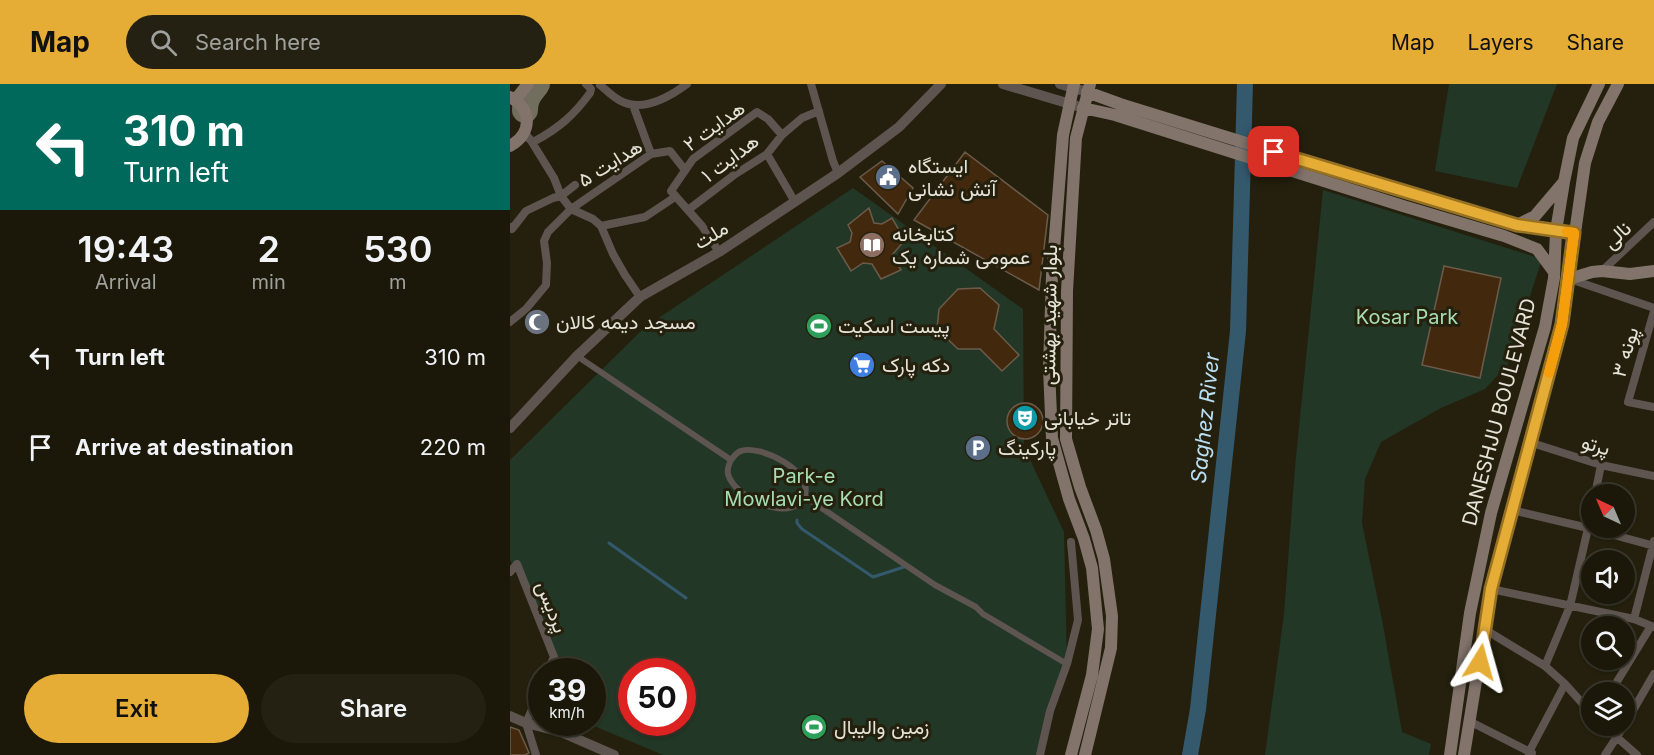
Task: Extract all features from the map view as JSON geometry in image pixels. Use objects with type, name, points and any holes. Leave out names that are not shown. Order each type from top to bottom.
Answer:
[{"type":"main road","points":[[510,154],[521,140],[527,117],[525,110],[513,98],[528,84]]},
{"type":"main road","name":"DANESHJU BOULEVARD","points":[[1450,755],[1470,613],[1491,513],[1545,327],[1554,272],[1556,231],[1573,138],[1599,84]]},
{"type":"main road","name":"DANESHJU BOULEVARD","points":[[1464,755],[1491,589],[1562,324],[1585,163],[1598,122],[1618,84]]},
{"type":"main road","name":"بلوار شهید بهشتی","points":[[1071,755],[1092,675],[1098,629],[1092,568],[1052,438],[1049,369],[1052,275],[1063,135],[1073,86]]},
{"type":"main road","points":[[1088,88],[1118,110],[1403,206],[1504,236],[1537,249],[1554,272]]},
{"type":"main road","name":"بلوار شهید بهشتی","points":[[1085,755],[1111,648],[1112,616],[1104,559],[1066,439],[1067,291],[1076,138],[1088,88]]},
{"type":"main road","points":[[1083,108],[1118,110],[1517,225],[1574,233]]},
{"type":"main road","points":[[1517,225],[1535,216],[1564,182]]},
{"type":"main road","points":[[1569,279],[1602,271],[1630,274],[1654,271]]},
{"type":"main road","points":[[1470,613],[1486,614]]},
{"type":"street","points":[[521,140],[535,141],[555,130],[576,111],[595,86],[620,101],[633,105],[652,103],[687,84]]},
{"type":"street","points":[[811,84],[838,173]]},
{"type":"street","name":"ملت","points":[[510,428],[577,356],[640,297],[719,252],[838,173],[899,127],[941,84]]},
{"type":"street","points":[[1003,84],[1083,108]]},
{"type":"street","points":[[1060,84],[1088,88]]},
{"type":"street","points":[[633,105],[651,154]]},
{"type":"street","name":"هدایت ۱","points":[[688,210],[734,175],[767,154],[782,135],[802,118],[819,111]]},
{"type":"street","name":"هدایت ۲","points":[[673,194],[693,159],[757,112],[768,119],[782,135]]},
{"type":"street","points":[[521,140],[554,178],[561,196],[571,209],[593,219],[601,226],[619,265],[640,297]]},
{"type":"street","name":"هدایت ۵","points":[[510,322],[526,309],[546,285],[547,263],[544,241],[548,232],[571,209],[651,154],[670,151],[685,170]]},
{"type":"street","points":[[767,154],[795,202]]},
{"type":"street","points":[[510,227],[512,229],[526,211],[561,196],[575,185]]},
{"type":"street","points":[[601,226],[645,217],[673,194],[702,226],[719,252]]},
{"type":"street","name":"نالی","points":[[1602,271],[1654,222]]},
{"type":"street","points":[[1569,279],[1654,310]]},
{"type":"street","name":"پونه ۳","points":[[1654,310],[1628,402],[1654,407]]},
{"type":"street","points":[[577,356],[731,460]]},
{"type":"street","name":"پرتو","points":[[1529,442],[1601,465],[1654,476]]},
{"type":"street","points":[[742,450],[757,450],[791,466],[803,479],[806,492],[801,502],[787,508],[767,506],[752,500],[731,480],[728,468],[731,460],[742,450]]},
{"type":"street","points":[[1597,484],[1601,465]]},
{"type":"street","points":[[804,496],[935,585],[976,607],[983,614],[1066,663]]},
{"type":"street","points":[[1512,510],[1581,526]]},
{"type":"street","points":[[1545,666],[1570,606],[1586,538]]},
{"type":"street","points":[[1629,538],[1654,544],[1635,616]]},
{"type":"street","points":[[1040,755],[1050,711],[1078,620],[1071,542]]},
{"type":"street","name":"پردیس","points":[[510,572],[518,564],[554,658]]},
{"type":"street","points":[[1491,589],[1619,616]]},
{"type":"street","points":[[1617,682],[1653,626],[1635,619]]},
{"type":"street","points":[[1484,629],[1545,666],[1581,702]]},
{"type":"street","points":[[1635,707],[1654,674]]},
{"type":"street","points":[[1469,722],[1531,754],[1565,684]]},
{"type":"street","points":[[510,716],[526,723],[561,732],[615,755]]},
{"type":"street","points":[[528,718],[526,723],[536,755]]},
{"type":"street","points":[[1605,755],[1617,738],[1637,755]]},
{"type":"green space","points":[[1449,84],[1557,84],[1517,188],[1435,171]]},
{"type":"green space","name":"Park-e Mowlavi-ye Kord","points":[[853,188],[1023,309],[1024,447],[1064,532],[1067,664],[1037,755],[663,755],[606,731],[606,658],[556,658],[531,599],[510,560],[510,460],[645,327]]},
{"type":"green space","name":"Kosar Park","points":[[1323,190],[1542,259],[1508,364],[1485,389],[1441,408],[1381,442],[1365,479],[1362,523],[1402,732],[1431,744],[1429,755],[1265,755],[1284,614],[1295,467]]},
{"type":"building","points":[[965,152],[1048,215],[1039,290],[914,220]]},
{"type":"building","points":[[882,161],[913,188],[898,214],[860,177]]},
{"type":"building","name":"کتابخانه عمومی شماره یک","points":[[869,208],[874,223],[882,224],[892,218],[905,240],[892,255],[901,270],[881,279],[872,264],[863,263],[851,271],[837,248],[850,242],[852,233],[848,225]]},
{"type":"building","points":[[1444,266],[1501,278],[1480,378],[1422,365]]},
{"type":"building","points":[[980,288],[999,305],[994,329],[1019,355],[1002,371],[980,349],[958,349],[937,329],[939,309],[958,289]]},
{"type":"building","name":"تاتر خیابانی","points":[[1025,403],[1037,409],[1043,421],[1037,433],[1025,439],[1013,433],[1007,421],[1013,409]]},
{"type":"building","points":[[510,727],[519,730],[529,753],[510,755]]},
{"type":"waterway","name":"Saghez River","points":[[1190,755],[1198,709],[1238,331],[1245,84]]},
{"type":"waterway","points":[[797,520],[802,529],[873,577],[907,566]]},
{"type":"waterway","points":[[609,543],[686,598]]},
{"type":"taxiway","points":[[525,110],[527,99],[537,84]]},
{"type":"slow traffic","points":[[1549,373],[1562,324],[1569,279],[1574,233],[1567,232]]},
{"type":"place","name":"ایستگاه آتش نشانی","points":[[888,177]]},
{"type":"place","name":"کتابخانه عمومی شماره یک","points":[[872,245]]},
{"type":"place","name":"مسجد دیمه کالان","points":[[537,322]]},
{"type":"place","name":"پیست اسکیت","points":[[819,326]]},
{"type":"place","name":"دکه پارک","points":[[862,365]]},
{"type":"place","name":"تاتر خیابانی","points":[[1025,418]]},
{"type":"place","name":"پارکینگ","points":[[978,448]]},
{"type":"place","name":"زمین والیبال","points":[[814,727]]},
{"type":"route","points":[[1274,152],[1517,225],[1574,233],[1562,324],[1491,589],[1480,662]]}]
